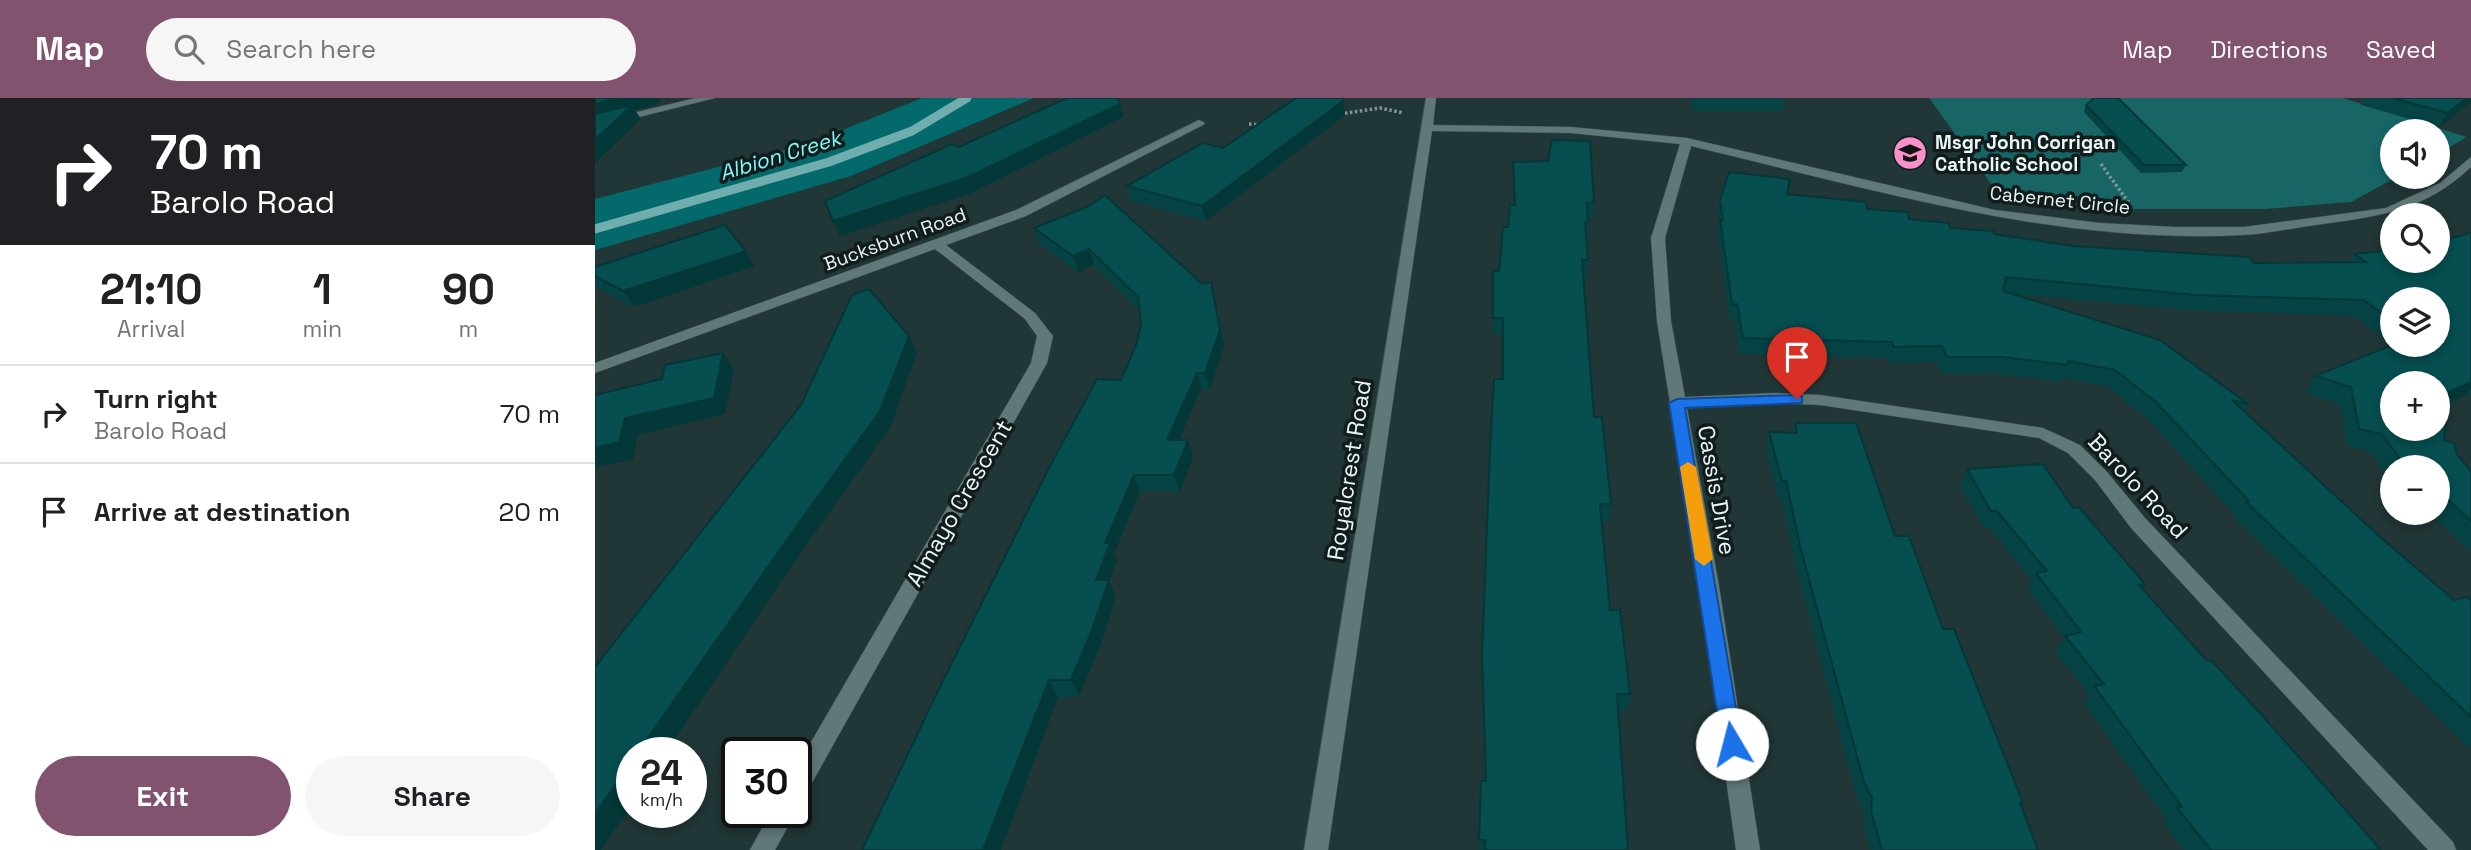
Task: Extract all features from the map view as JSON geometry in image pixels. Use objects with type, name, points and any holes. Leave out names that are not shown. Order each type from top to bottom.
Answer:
[{"type":"street","points":[[595,125],[710,98]]},
{"type":"street","name":"Royalcrest Road","points":[[1316,850],[1431,98]]},
{"type":"street","name":"Bucksburn Road","points":[[595,368],[938,245],[1021,212],[1199,123]]},
{"type":"street","name":"Cabernet Circle","points":[[1426,128],[1571,130],[1687,141],[1983,211],[2101,227],[2146,229],[2244,231],[2389,211],[2444,186],[2471,160]]},
{"type":"street","name":"Cassis Drive","points":[[1687,141],[1658,238],[1664,321],[1709,586],[1748,850]]},
{"type":"street","name":"Almayo Crescent","points":[[812,762],[1039,363],[1045,336],[1030,316],[938,245]]},
{"type":"street","name":"Barolo Road","points":[[1677,403],[1775,398],[1820,400],[2023,429],[2043,433],[2074,449],[2138,523],[2444,850]]},
{"type":"street","points":[[762,850],[775,828]]},
{"type":"path","points":[[1328,116],[1380,108],[1407,114]]},
{"type":"path","points":[[1249,124],[1263,125]]},
{"type":"path","points":[[2101,164],[2146,229]]},
{"type":"shaded area","points":[[922,98],[1034,98],[851,176],[595,250],[595,199],[810,143]]},
{"type":"shaded area","points":[[1929,98],[2343,98],[2410,119],[2380,119],[2380,186],[2351,202],[2265,209],[2116,209],[1994,188]]},
{"type":"shaded area","points":[[2450,132],[2467,137],[2450,147]]},
{"type":"building","points":[[595,98],[619,98],[595,104]]},
{"type":"building","points":[[1067,98],[1117,98],[1120,104],[968,177],[833,221],[825,201],[952,144],[959,147]]},
{"type":"building","points":[[1296,98],[1342,98],[1343,101],[1202,206],[1127,186],[1203,143],[1223,148]]},
{"type":"building","points":[[2094,98],[2118,98],[2186,165],[2144,165],[2086,105]]},
{"type":"building","points":[[2393,98],[2467,98],[2447,113]]},
{"type":"building","points":[[632,105],[595,140],[595,114]]},
{"type":"building","points":[[1552,140],[1590,141],[1594,203],[1587,203],[1588,223],[1585,222],[1588,260],[1582,260],[1594,417],[1602,417],[1611,504],[1600,504],[1610,610],[1620,610],[1630,694],[1617,694],[1628,850],[1485,850],[1485,840],[1479,840],[1481,781],[1486,781],[1482,656],[1490,449],[1494,379],[1503,379],[1503,318],[1493,318],[1493,271],[1499,271],[1503,227],[1508,227],[1510,205],[1515,205],[1513,162],[1548,161]]},
{"type":"building","points":[[1729,172],[1790,179],[1787,194],[1866,202],[1867,209],[1908,212],[1909,219],[1949,223],[1950,228],[1993,231],[1994,234],[2073,246],[2249,257],[2254,263],[2366,262],[2354,254],[2380,251],[2380,273],[2450,273],[2450,238],[2471,232],[2471,382],[2450,392],[2450,371],[2380,371],[2380,434],[2359,429],[2351,387],[2315,376],[2380,350],[2380,357],[2450,357],[2450,287],[2380,287],[2380,312],[2364,300],[2196,295],[2006,277],[2003,291],[2160,340],[2248,404],[2232,400],[2380,537],[2454,600],[2468,597],[2471,600],[2471,717],[2246,502],[2249,501],[2157,403],[2115,370],[2068,361],[2068,365],[2002,357],[1947,357],[1942,346],[1894,347],[1892,342],[1743,338],[1737,304],[1732,304],[1720,219],[1723,220],[1720,200]]},
{"type":"building","points":[[1105,195],[1202,284],[1211,282],[1220,330],[1205,373],[1197,373],[1167,440],[1188,440],[1174,475],[1134,475],[1105,543],[1110,543],[1096,580],[1109,580],[1091,632],[1071,680],[1049,680],[983,850],[862,850],[1049,468],[1097,379],[1121,380],[1136,345],[1141,325],[1138,297],[1089,249],[1073,256],[1034,228],[1087,207]]},
{"type":"building","points":[[725,225],[746,251],[623,291],[595,276],[595,267]]},
{"type":"building","points":[[869,289],[909,336],[880,411],[649,737],[616,737],[616,784],[595,814],[595,667],[801,405],[852,295]]},
{"type":"building","points":[[723,353],[714,398],[625,418],[619,442],[595,448],[595,395],[662,379],[665,365]]},
{"type":"building","points":[[1795,423],[1856,423],[1895,536],[1909,536],[1943,629],[1954,629],[2023,803],[2020,803],[2038,850],[1882,850],[1871,811],[1872,798],[1864,782],[1801,550],[1786,481],[1782,481],[1769,432],[1797,433]]},
{"type":"building","points":[[2387,441],[2454,443],[2457,454],[2471,471],[2471,521],[2450,501],[2450,455],[2397,455]]},
{"type":"building","points":[[2043,464],[2073,508],[2079,507],[2145,584],[2139,585],[2207,661],[2211,660],[2260,713],[2381,850],[2211,850],[2177,808],[2182,807],[2094,686],[2104,684],[2065,636],[2081,632],[2036,573],[2047,571],[1997,511],[1991,511],[1967,469]]},
{"type":"waterway","name":"Albion Creek","points":[[595,229],[829,162],[912,131],[967,98]]},
{"type":"slow traffic","points":[[1688,467],[1704,559]]},
{"type":"place","name":"Msgr John Corrigan Catholic School","points":[[1910,153]]},
{"type":"route","points":[[1732,744],[1709,586],[1677,403],[1797,399]]}]
